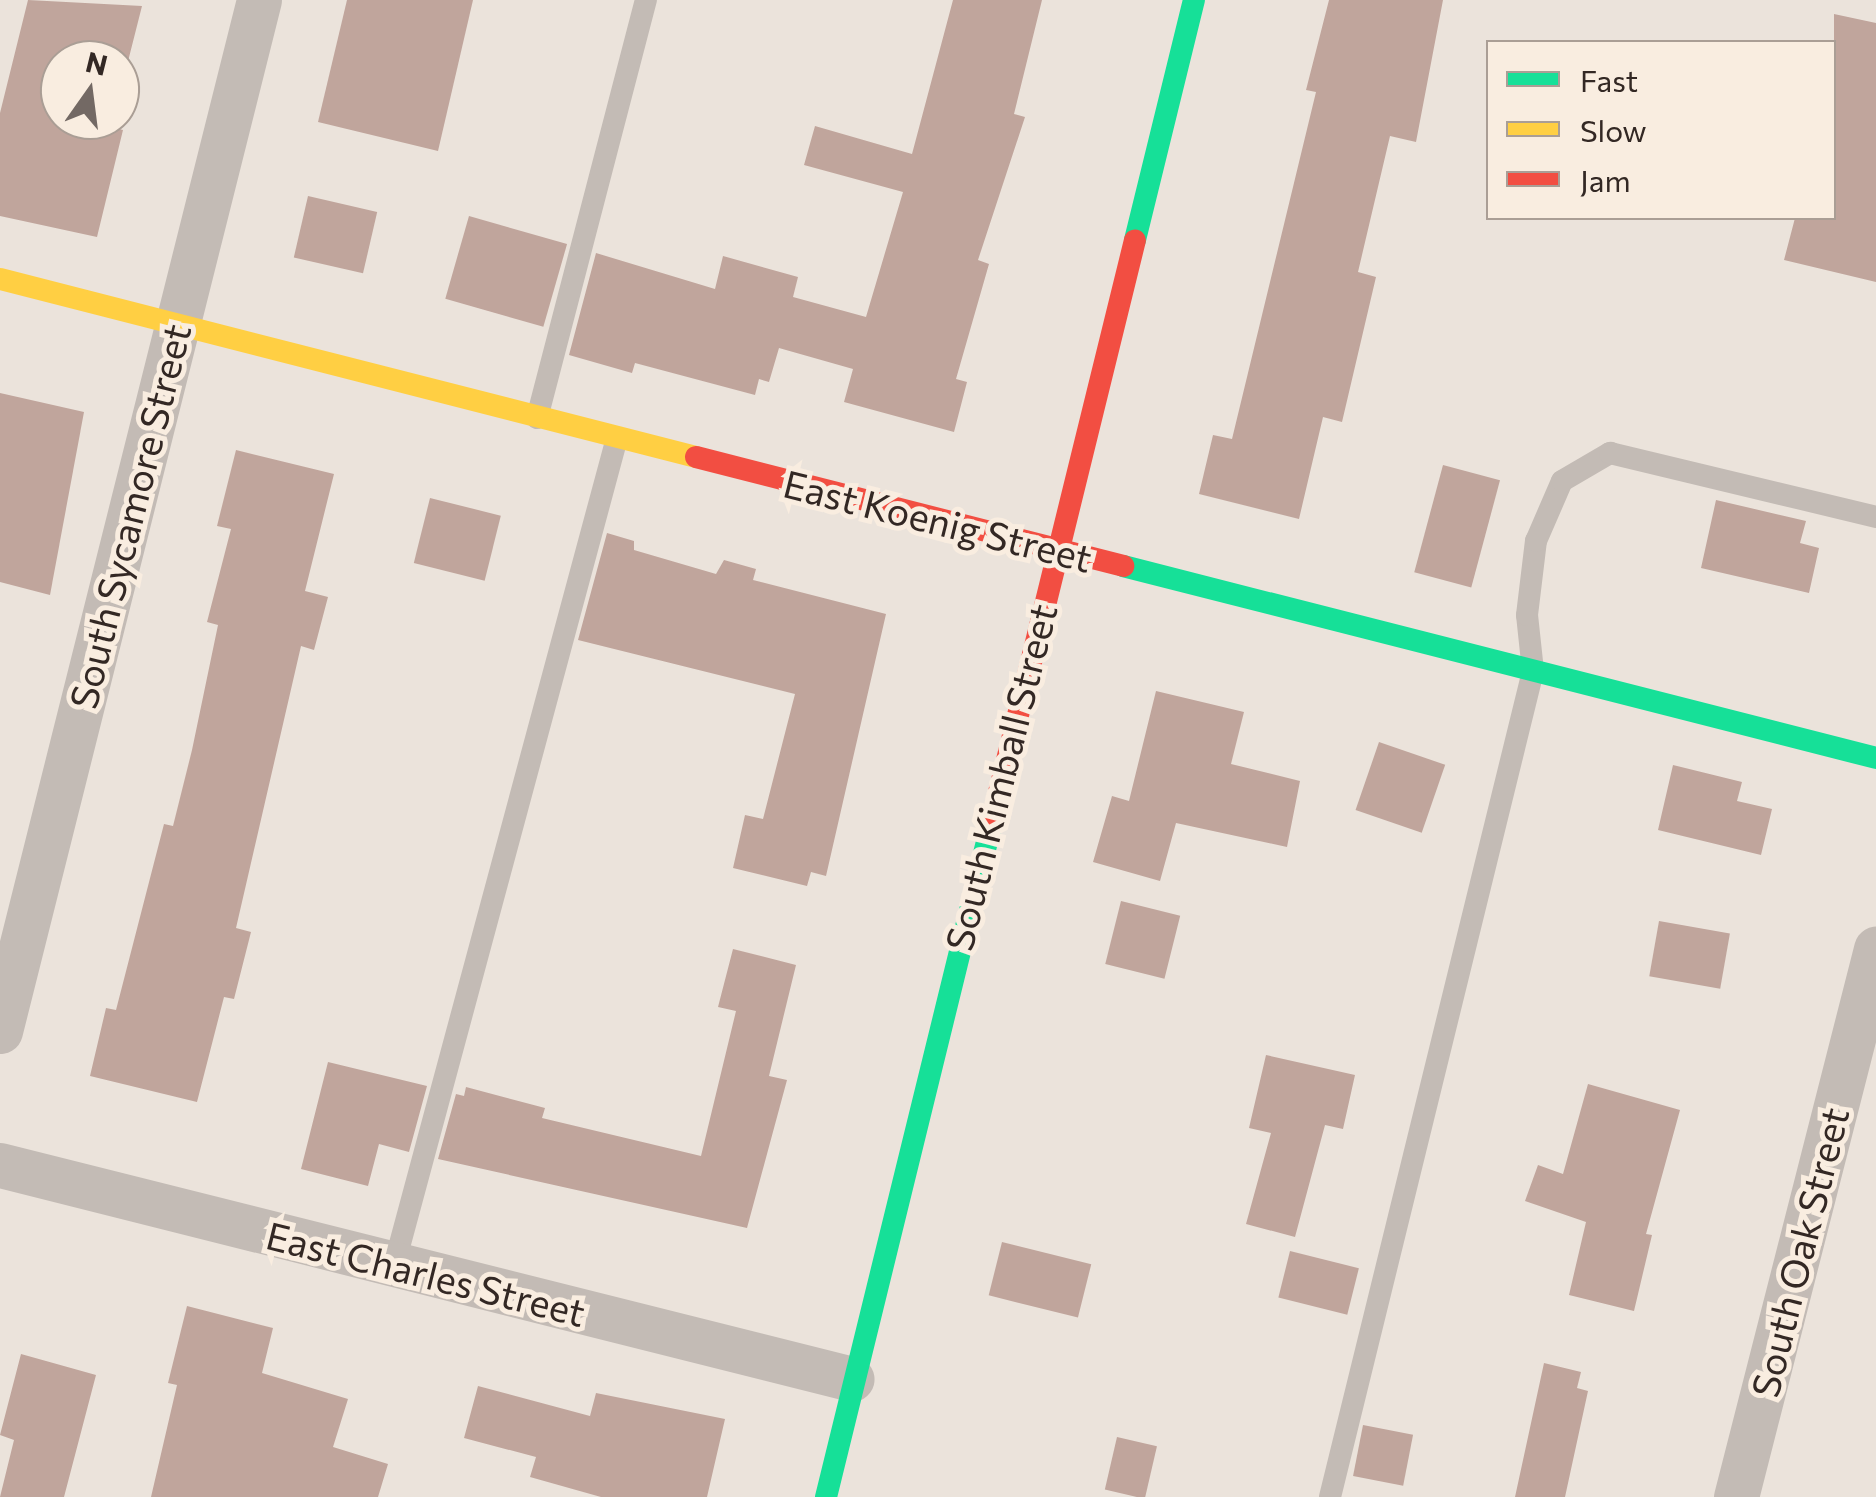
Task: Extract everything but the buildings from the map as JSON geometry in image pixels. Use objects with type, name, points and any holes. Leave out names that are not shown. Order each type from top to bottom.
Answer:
[{"type":"street","name":"South Sycamore Street","points":[[0,1031],[259,0]]},
{"type":"street","name":"South Kimball Street","points":[[826,1497],[1194,0]]},
{"type":"street","name":"East Koenig Street","points":[[0,279],[1876,758]]},
{"type":"street","name":"South Oak Street","points":[[1736,1497],[1876,949]]},
{"type":"street","name":"East Charles Street","points":[[0,1166],[852,1380]]},
{"type":"lane","points":[[537,418],[646,0]]},
{"type":"lane","points":[[394,1266],[617,438]]},
{"type":"lane","points":[[1330,1497],[1532,671],[1528,615],[1536,541],[1562,481],[1610,453],[1876,517]]},
{"type":"traffic: fast","points":[[1135,240],[1194,0]]},
{"type":"traffic: fast","points":[[1123,566],[1876,758]]},
{"type":"traffic: fast","points":[[826,1497],[991,825]]},
{"type":"traffic: slow","points":[[0,279],[696,457]]},
{"type":"traffic: jam","points":[[991,825],[1135,240]]},
{"type":"traffic: jam","points":[[696,457],[1123,566]]}]
